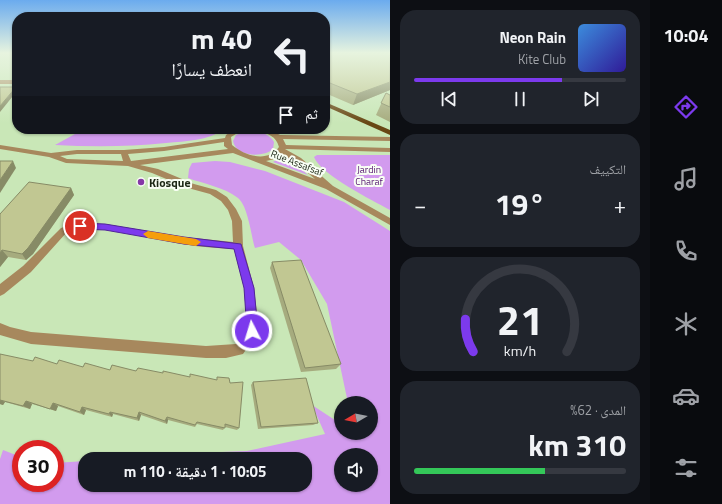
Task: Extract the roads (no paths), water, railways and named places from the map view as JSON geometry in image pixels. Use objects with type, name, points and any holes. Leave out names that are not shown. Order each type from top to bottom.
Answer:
[{"type":"main road","points":[[330,106],[390,133]]},
{"type":"street","points":[[0,82],[12,82]]},
{"type":"street","points":[[231,134],[228,136],[227,140],[228,146],[233,151]]},
{"type":"street","points":[[274,134],[282,142],[282,148]]},
{"type":"street","points":[[278,137],[390,139]]},
{"type":"street","points":[[51,155],[77,152],[124,152],[164,149],[227,140]]},
{"type":"street","points":[[0,147],[51,155],[66,161],[128,164],[233,151]]},
{"type":"street","points":[[256,159],[272,156],[282,148],[390,150]]},
{"type":"street","name":"Rue Assafsaf","points":[[282,148],[330,188]]},
{"type":"street","name":"Rue Assafsaf","points":[[233,151],[243,157],[256,159],[330,188],[390,222]]},
{"type":"street","points":[[124,152],[128,164]]},
{"type":"street","points":[[0,330],[9,334],[31,338],[206,352],[226,352],[239,350],[252,331],[249,288],[238,246],[237,221],[232,209],[224,199],[213,192],[128,164]]},
{"type":"street","points":[[0,291],[27,269],[64,230],[75,226],[105,227],[184,241],[238,246]]},
{"type":"place","name":"Kiosque","points":[[141,182]]},
{"type":"park label","name":"Jardin Charaf","points":[[369,174]]}]
